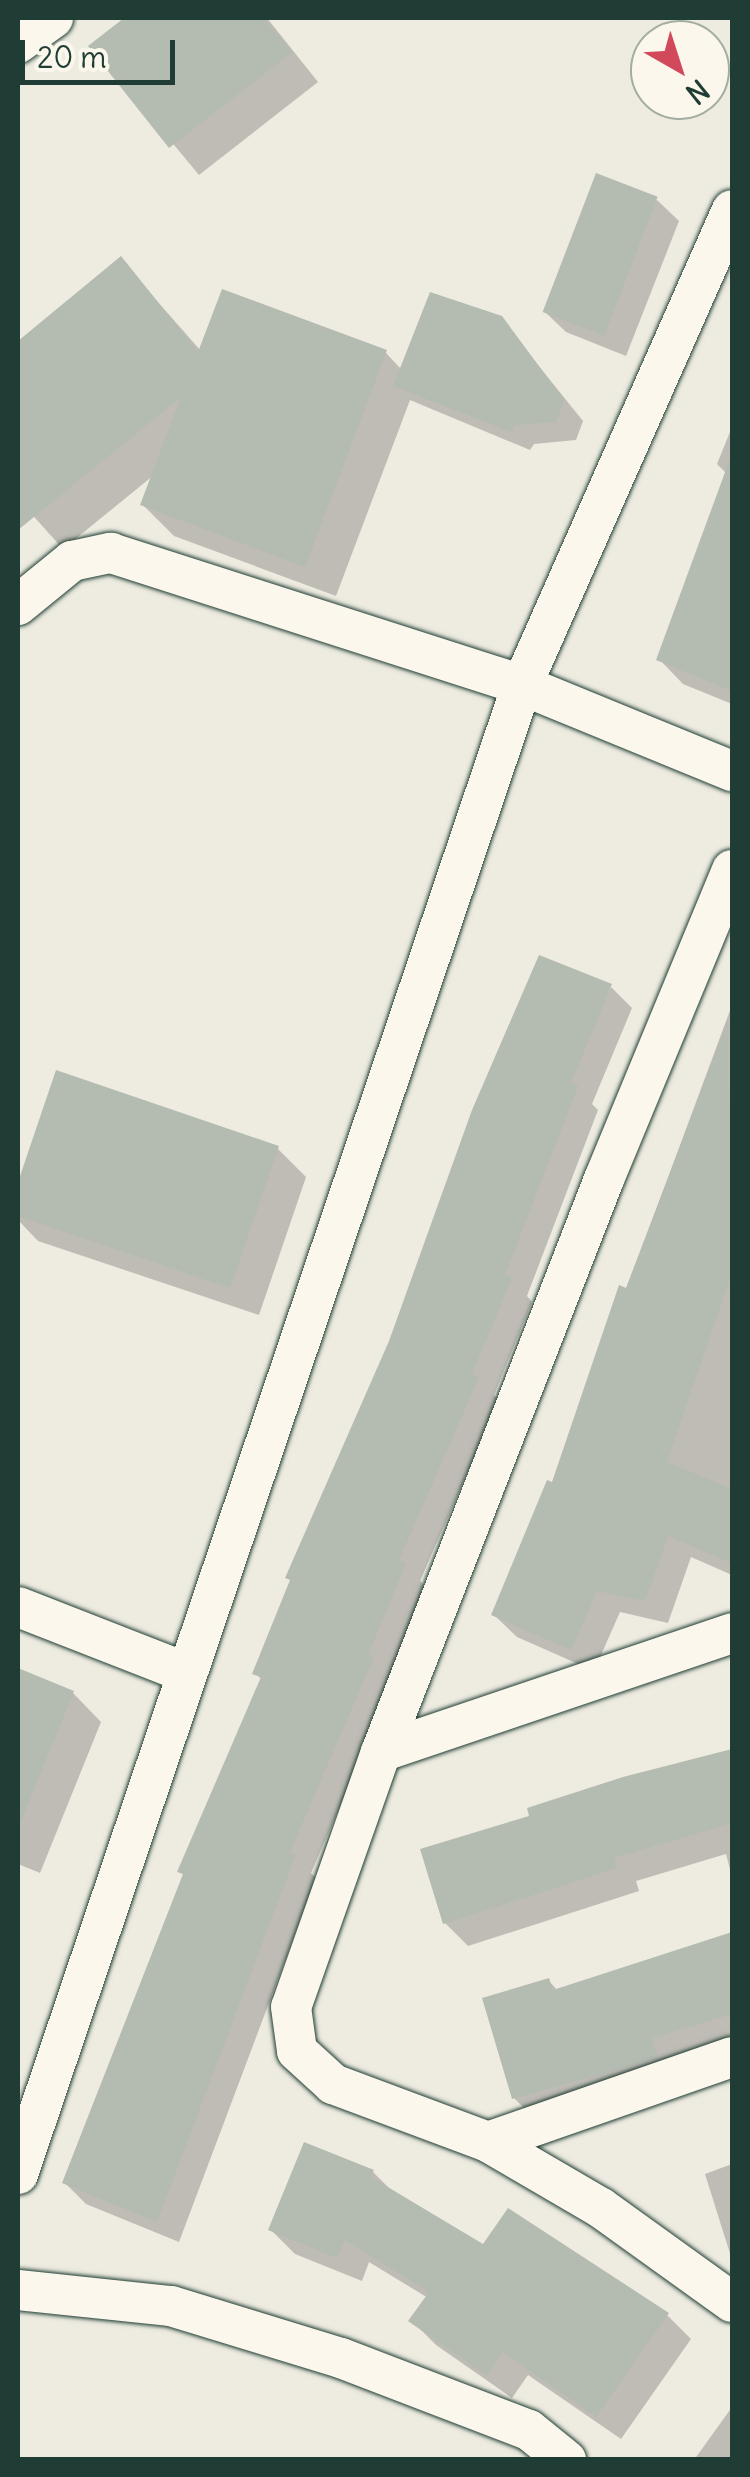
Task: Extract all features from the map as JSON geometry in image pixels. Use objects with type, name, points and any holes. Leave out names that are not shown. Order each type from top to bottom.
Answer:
[{"type":"street","points":[[18,43],[53,18]]},
{"type":"street","points":[[18,2174],[522,685],[732,210]]},
{"type":"street","points":[[18,605],[72,562],[111,553],[522,685],[732,771]]},
{"type":"street","points":[[732,870],[604,1179],[381,1752],[291,2007],[297,2051],[333,2084],[488,2142],[602,2208],[732,2302]]},
{"type":"street","points":[[18,1607],[187,1673]]},
{"type":"street","points":[[381,1752],[732,1633]]},
{"type":"street","points":[[488,2142],[732,2057]]},
{"type":"street","points":[[18,2290],[171,2306],[342,2358],[529,2430],[566,2460]]},
{"type":"building","points":[[124,18],[264,18],[292,52],[169,148],[88,46]]},
{"type":"building","points":[[596,173],[658,197],[604,336],[543,312]]},
{"type":"building","points":[[121,256],[198,352],[222,289],[387,350],[305,567],[140,505],[181,397],[18,530],[18,341]]},
{"type":"building","points":[[430,292],[502,316],[564,400],[556,422],[514,425],[511,432],[393,386]]},
{"type":"building","points":[[732,456],[732,691],[656,660]]},
{"type":"building","points":[[539,955],[612,984],[571,1083],[578,1086],[505,1275],[512,1278],[472,1374],[479,1377],[399,1560],[406,1563],[368,1655],[374,1657],[290,1852],[296,1854],[157,2222],[62,2183],[183,1874],[177,1872],[261,1677],[252,1674],[290,1580],[285,1578],[389,1341],[472,1110]]},
{"type":"building","points":[[728,1020],[732,1272],[667,1462],[732,1489],[732,1563],[668,1536],[645,1601],[597,1591],[571,1650],[491,1615],[547,1480],[552,1482],[619,1285],[626,1288]]},
{"type":"building","points":[[56,1070],[279,1146],[230,1288],[18,1216],[18,1182]]},
{"type":"building","points":[[18,1668],[74,1691],[19,1826],[18,1826]]},
{"type":"building","points":[[732,1749],[732,1823],[614,1858],[617,1868],[443,1924],[420,1849],[529,1816],[527,1808],[623,1777]]},
{"type":"building","points":[[732,1932],[732,2014],[652,2038],[658,2058],[512,2099],[482,1998],[549,1978],[553,1990]]},
{"type":"building","points":[[304,2142],[374,2170],[371,2177],[483,2244],[508,2208],[669,2313],[596,2417],[503,2352],[487,2376],[408,2321],[429,2292],[345,2240],[337,2258],[268,2230]]}]
